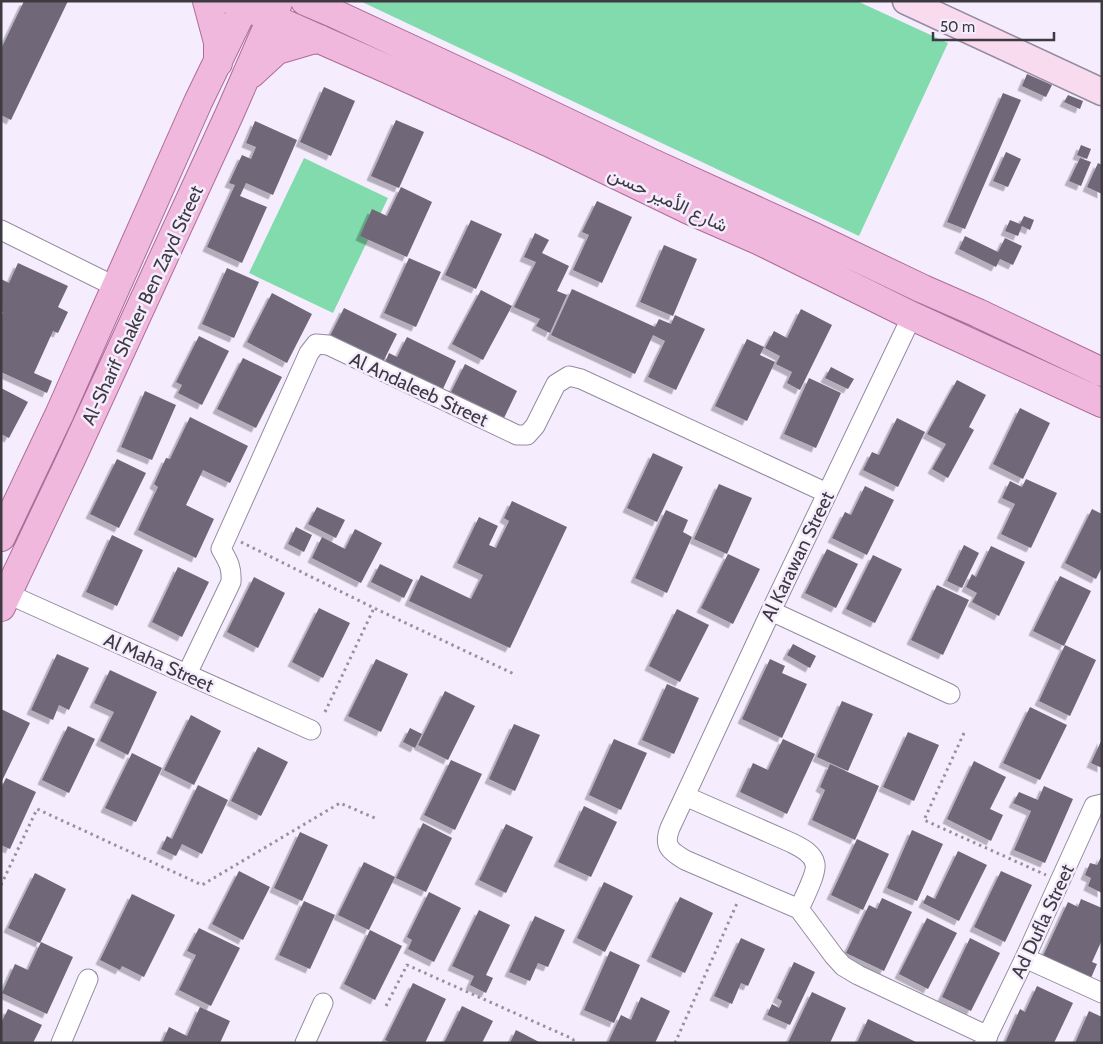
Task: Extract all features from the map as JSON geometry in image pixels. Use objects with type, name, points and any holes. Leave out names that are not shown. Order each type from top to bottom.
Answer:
[{"type":"main road","points":[[207,1],[218,42],[218,63]]},
{"type":"main road","name":"شارع الأمير حسن","points":[[305,1],[327,7],[652,163],[761,228],[840,280],[912,316],[1102,402]]},
{"type":"main road","points":[[906,1],[1102,92]]},
{"type":"main road","points":[[949,1],[1102,72]]},
{"type":"main road","name":"Al-Sharif Shaker Ben Zayd Street","points":[[1,538],[59,414],[198,102],[218,63],[241,3]]},
{"type":"main road","name":"شارع الأمير حسن","points":[[241,3],[275,10],[320,39],[521,130],[689,210],[761,228],[906,281],[1102,372]]},
{"type":"main road","name":"Al-Sharif Shaker Ben Zayd Street","points":[[4,600],[245,80],[275,10]]},
{"type":"main road","points":[[245,80],[276,50],[320,39]]},
{"type":"main road","points":[[59,414],[86,426]]},
{"type":"street","points":[[1,230],[116,287]]},
{"type":"street","name":"Al Karawan Street","points":[[799,910],[685,860],[671,851],[666,838],[771,610],[912,316]]},
{"type":"street","name":"Al Andaleeb Street","points":[[187,674],[231,582],[232,570],[221,549],[309,353],[316,344],[328,346],[517,435],[527,435],[536,426],[556,384],[569,376],[580,379],[827,493]]},
{"type":"street","name":"Al Maha Street","points":[[4,600],[187,674],[311,730]]},
{"type":"street","points":[[771,610],[950,694]]},
{"type":"street","points":[[685,796],[792,843],[807,852],[815,864],[814,873],[799,910],[843,966],[986,1039]]},
{"type":"street","name":"Ad Dufla Street","points":[[986,1039],[1094,806],[1102,804]]},
{"type":"street","points":[[1025,958],[1102,993]]},
{"type":"street","points":[[60,1043],[88,979]]},
{"type":"street","points":[[305,1043],[323,1003]]},
{"type":"path","points":[[227,536],[514,674]]},
{"type":"path","points":[[325,712],[374,608]]},
{"type":"path","points":[[964,733],[924,820],[1060,881]]},
{"type":"path","points":[[1,886],[37,808],[202,885],[340,803],[377,818]]},
{"type":"path","points":[[675,1043],[744,886]]},
{"type":"path","points":[[386,1006],[407,965],[573,1039],[574,1043]]},
{"type":"green space","points":[[360,1],[857,1],[948,43],[859,236]]},
{"type":"green space","points":[[304,158],[388,198],[333,313],[249,273]]},
{"type":"building","points":[[24,1],[68,1],[11,120],[1,115],[1,49]]},
{"type":"building","points":[[1027,74],[1052,85],[1046,97],[1022,86]]},
{"type":"building","points":[[324,87],[355,101],[331,156],[300,142]]},
{"type":"building","points":[[1003,93],[1021,100],[965,229],[947,222]]},
{"type":"building","points":[[1068,95],[1083,101],[1080,109],[1064,102]]},
{"type":"building","points":[[396,120],[424,132],[399,188],[371,176]]},
{"type":"building","points":[[255,121],[297,140],[273,195],[246,183],[240,196],[267,207],[242,263],[207,247],[235,185],[229,183],[242,155],[251,159],[256,147],[246,143]]},
{"type":"building","points":[[1081,145],[1091,149],[1087,159],[1077,155]]},
{"type":"building","points":[[1006,152],[1021,159],[1008,187],[993,181]]},
{"type":"building","points":[[1080,158],[1091,162],[1081,186],[1069,181]]},
{"type":"building","points":[[1098,163],[1102,165],[1102,194],[1087,187]]},
{"type":"building","points":[[401,187],[432,202],[407,257],[360,236],[372,209],[387,216]]},
{"type":"building","points":[[597,201],[632,217],[602,283],[573,270],[589,235],[582,232]]},
{"type":"building","points":[[1024,216],[1034,220],[1030,230],[1022,226],[1018,236],[1005,231],[1010,220],[1020,224]]},
{"type":"building","points":[[471,220],[502,234],[476,289],[445,275]]},
{"type":"building","points":[[535,233],[549,240],[542,253],[569,266],[557,291],[567,295],[550,333],[536,326],[540,319],[514,307],[536,262],[524,257]]},
{"type":"building","points":[[965,236],[998,252],[1005,238],[1022,246],[1013,265],[1000,259],[996,267],[959,249]]},
{"type":"building","points":[[664,245],[697,259],[673,316],[640,302]]},
{"type":"building","points":[[409,258],[441,272],[416,327],[384,313]]},
{"type":"building","points":[[18,263],[68,286],[58,307],[68,312],[58,333],[53,331],[34,373],[52,381],[47,393],[1,372],[1,317],[3,312],[1,311],[1,279],[9,283]]},
{"type":"building","points":[[227,268],[259,282],[234,338],[202,324]]},
{"type":"building","points":[[572,289],[655,327],[659,319],[671,324],[675,315],[705,329],[676,390],[648,377],[665,341],[653,335],[635,374],[551,335]]},
{"type":"building","points":[[481,290],[512,306],[483,360],[452,344]]},
{"type":"building","points":[[272,293],[312,314],[287,363],[247,342]]},
{"type":"building","points":[[344,308],[397,334],[381,366],[328,340]]},
{"type":"building","points":[[801,309],[832,325],[800,390],[787,383],[792,372],[776,364],[780,356],[765,348],[774,331],[787,338]]},
{"type":"building","points":[[199,336],[229,351],[202,405],[178,393],[182,385],[176,382]]},
{"type":"building","points":[[407,337],[456,361],[442,391],[383,367],[389,353],[397,357]]},
{"type":"building","points":[[747,339],[764,347],[760,355],[775,362],[747,421],[715,406]]},
{"type":"building","points":[[243,358],[282,377],[256,428],[217,409]]},
{"type":"building","points":[[465,364],[517,391],[504,418],[451,392]]},
{"type":"building","points":[[831,367],[854,379],[848,389],[825,378]]},
{"type":"building","points":[[809,378],[841,393],[816,448],[784,434]]},
{"type":"building","points":[[957,380],[986,395],[969,427],[974,430],[948,478],[932,469],[946,444],[927,434]]},
{"type":"building","points":[[1,388],[28,402],[9,438],[1,434]]},
{"type":"building","points":[[145,391],[176,405],[152,460],[121,447]]},
{"type":"building","points":[[1020,408],[1050,423],[1023,479],[993,464]]},
{"type":"building","points":[[190,417],[248,446],[230,483],[203,470],[186,505],[214,519],[196,558],[138,530],[158,487],[154,484],[166,458],[170,459]]},
{"type":"building","points":[[897,418],[925,432],[898,487],[863,470],[872,452],[879,455]]},
{"type":"building","points":[[653,453],[683,467],[657,522],[627,508]]},
{"type":"building","points":[[117,459],[146,473],[119,528],[90,514]]},
{"type":"building","points":[[1026,479],[1057,493],[1031,548],[1001,534],[1015,504],[1002,498],[1010,481],[1022,487]]},
{"type":"building","points":[[719,484],[752,498],[727,554],[694,539]]},
{"type":"building","points":[[865,486],[894,500],[867,555],[832,538],[845,512],[851,515]]},
{"type":"building","points":[[512,501],[567,527],[510,648],[409,601],[421,575],[471,599],[483,575],[457,563],[479,517],[498,526],[489,545],[496,548],[509,521],[504,518]]},
{"type":"building","points":[[317,507],[345,520],[336,538],[308,524]]},
{"type":"building","points":[[1092,509],[1102,514],[1102,567],[1096,579],[1065,563]]},
{"type":"building","points":[[666,510],[688,520],[683,532],[692,537],[667,593],[635,578]]},
{"type":"building","points":[[296,527],[312,535],[304,552],[288,544]]},
{"type":"building","points":[[355,529],[382,543],[361,583],[312,558],[322,537],[345,549]]},
{"type":"building","points":[[112,535],[143,550],[117,606],[86,592]]},
{"type":"building","points":[[964,545],[979,553],[962,588],[947,581]]},
{"type":"building","points":[[991,546],[1025,562],[999,616],[972,602],[977,593],[966,587],[972,574],[976,577]]},
{"type":"building","points":[[827,549],[858,564],[836,608],[805,593]]},
{"type":"building","points":[[728,554],[760,569],[733,624],[701,608]]},
{"type":"building","points":[[873,555],[902,569],[875,623],[846,609]]},
{"type":"building","points":[[380,564],[413,580],[404,598],[371,582]]},
{"type":"building","points":[[178,567],[209,582],[182,637],[152,622]]},
{"type":"building","points":[[1060,576],[1091,591],[1064,646],[1033,631]]},
{"type":"building","points":[[254,577],[285,593],[258,648],[227,632]]},
{"type":"building","points":[[937,585],[969,600],[943,655],[911,640]]},
{"type":"building","points":[[319,608],[350,623],[323,678],[292,662]]},
{"type":"building","points":[[677,609],[709,625],[680,682],[649,666]]},
{"type":"building","points":[[793,644],[816,656],[810,668],[787,655]]},
{"type":"building","points":[[1065,645],[1096,660],[1070,716],[1039,701]]},
{"type":"building","points":[[57,654],[89,668],[69,710],[59,705],[53,720],[31,710]]},
{"type":"building","points":[[376,659],[408,674],[381,732],[348,716]]},
{"type":"building","points":[[770,659],[785,666],[782,673],[807,684],[782,738],[742,719]]},
{"type":"building","points":[[110,670],[157,692],[128,755],[100,741],[114,712],[94,703]]},
{"type":"building","points":[[667,684],[699,698],[674,754],[642,740]]},
{"type":"building","points":[[445,691],[475,706],[448,760],[418,745]]},
{"type":"building","points":[[842,701],[873,714],[848,771],[817,757]]},
{"type":"building","points":[[1030,707],[1067,725],[1040,780],[1003,763]]},
{"type":"building","points":[[1,709],[30,723],[1,783]]},
{"type":"building","points":[[191,715],[221,731],[194,785],[164,770]]},
{"type":"building","points":[[514,724],[540,735],[515,791],[489,779]]},
{"type":"building","points":[[68,726],[95,739],[69,793],[42,780]]},
{"type":"building","points":[[410,728],[422,734],[415,748],[403,742]]},
{"type":"building","points":[[908,732],[939,745],[914,801],[883,787]]},
{"type":"building","points":[[614,739],[647,753],[621,810],[589,795]]},
{"type":"building","points":[[783,739],[815,754],[787,814],[740,792],[753,763],[768,770]]},
{"type":"building","points":[[1102,739],[1102,768],[1091,763]]},
{"type":"building","points":[[258,747],[288,762],[261,816],[231,801]]},
{"type":"building","points":[[132,753],[162,768],[136,822],[105,808]]},
{"type":"building","points":[[451,760],[482,774],[455,830],[424,815]]},
{"type":"building","points":[[974,761],[1006,777],[990,809],[1003,815],[991,841],[947,819]]},
{"type":"building","points":[[830,764],[879,786],[855,840],[812,820],[825,790],[820,787]]},
{"type":"building","points":[[6,778],[36,792],[10,849],[1,845],[1,788]]},
{"type":"building","points":[[198,785],[228,800],[202,854],[182,844],[176,856],[161,849],[167,836],[172,839]]},
{"type":"building","points":[[1044,786],[1073,799],[1045,863],[1014,850],[1031,811],[1013,803],[1019,792],[1038,800]]},
{"type":"building","points":[[584,806],[617,822],[591,877],[558,862]]},
{"type":"building","points":[[423,823],[452,838],[426,892],[396,878]]},
{"type":"building","points":[[506,824],[533,837],[506,893],[479,880]]},
{"type":"building","points":[[912,830],[943,844],[917,901],[887,888]]},
{"type":"building","points":[[300,832],[328,845],[302,901],[274,888]]},
{"type":"building","points":[[857,839],[889,854],[863,910],[831,895]]},
{"type":"building","points":[[958,851],[987,865],[959,921],[923,903],[927,895],[935,899]]},
{"type":"building","points":[[1102,855],[1102,893],[1088,886],[1091,878],[1085,875],[1090,863],[1097,865]]},
{"type":"building","points":[[364,862],[395,877],[369,930],[338,915]]},
{"type":"building","points":[[239,871],[270,887],[243,940],[212,924]]},
{"type":"building","points":[[1001,871],[1032,885],[1005,942],[974,927]]},
{"type":"building","points":[[35,873],[66,889],[40,943],[8,928]]},
{"type":"building","points":[[604,882],[633,896],[605,952],[577,938]]},
{"type":"building","points":[[429,892],[461,908],[434,962],[408,949],[412,940],[407,937]]},
{"type":"building","points":[[132,894],[175,915],[144,977],[122,966],[120,970],[100,960]]},
{"type":"building","points":[[680,897],[713,913],[685,973],[651,957]]},
{"type":"building","points":[[882,898],[912,912],[884,971],[846,953],[869,905],[877,909]]},
{"type":"building","points":[[1081,899],[1102,908],[1102,940],[1092,962],[1097,964],[1091,978],[1043,956],[1068,902],[1078,907]]},
{"type":"building","points":[[304,901],[335,915],[310,969],[279,955]]},
{"type":"building","points":[[479,910],[510,925],[486,975],[493,978],[486,993],[470,985],[474,976],[452,966]]},
{"type":"building","points":[[535,916],[565,930],[548,967],[538,963],[530,981],[509,972]]},
{"type":"building","points":[[927,918],[957,933],[928,989],[899,974]]},
{"type":"building","points":[[199,928],[240,948],[211,1006],[179,990],[196,955],[187,951]]},
{"type":"building","points":[[370,930],[402,946],[375,1000],[344,984]]},
{"type":"building","points":[[741,938],[765,949],[748,986],[741,983],[732,1004],[714,996]]},
{"type":"building","points":[[970,938],[1000,953],[971,1011],[942,997]]},
{"type":"building","points":[[41,942],[73,957],[47,1014],[2,993],[15,964],[28,970]]},
{"type":"building","points":[[610,951],[640,965],[614,1023],[584,1010]]},
{"type":"building","points":[[794,962],[815,972],[790,1025],[767,1015],[772,1004],[779,1008],[782,1001],[777,998]]},
{"type":"building","points":[[413,983],[446,999],[425,1043],[391,1043],[385,1040]]},
{"type":"building","points":[[1037,986],[1073,1003],[1054,1043],[1005,1043],[1020,1009],[1025,1012]]},
{"type":"building","points":[[812,992],[846,1008],[830,1043],[788,1043]]},
{"type":"building","points":[[641,997],[670,1011],[655,1043],[608,1043],[621,1015],[631,1020]]},
{"type":"building","points":[[462,1006],[493,1021],[482,1043],[444,1043]]},
{"type":"building","points":[[200,1007],[230,1021],[220,1043],[162,1043],[169,1027],[187,1036]]},
{"type":"building","points":[[8,1009],[42,1025],[33,1043],[1,1043],[1,1023]]},
{"type":"building","points":[[1089,1011],[1102,1017],[1102,1043],[1075,1043]]},
{"type":"building","points":[[868,1019],[918,1043],[857,1043]]},
{"type":"building","points":[[516,1030],[541,1043],[510,1043]]}]
